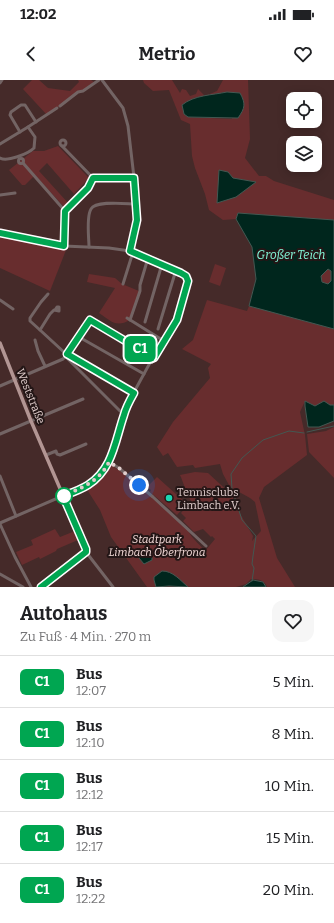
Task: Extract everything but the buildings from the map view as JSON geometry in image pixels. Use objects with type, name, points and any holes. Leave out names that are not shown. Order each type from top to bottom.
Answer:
[{"type":"main road","name":"Weststraße","points":[[0,343],[86,552]]},
{"type":"main road","points":[[41,587],[86,552]]},
{"type":"street","points":[[60,106],[78,92],[83,91],[100,80],[123,108],[127,120],[137,204],[136,228],[124,284]]},
{"type":"street","points":[[20,132],[10,115],[11,112],[20,105],[25,105],[36,122]]},
{"type":"street","points":[[0,144],[57,108]]},
{"type":"street","points":[[0,158],[5,160],[25,154],[34,148],[35,137],[28,127]]},
{"type":"street","points":[[62,146],[93,178],[134,178]]},
{"type":"street","points":[[23,163],[65,211],[64,246]]},
{"type":"street","points":[[65,211],[88,188],[93,178]]},
{"type":"street","points":[[0,195],[15,192]]},
{"type":"street","points":[[89,247],[89,215],[93,207],[99,203],[137,204]]},
{"type":"street","points":[[0,233],[64,246],[109,248],[131,251],[176,270],[184,275],[188,281],[177,320],[134,393],[124,415],[114,449],[106,468],[88,485],[0,523],[31,587]]},
{"type":"street","points":[[148,258],[140,285],[140,291],[129,319],[164,341]]},
{"type":"street","points":[[145,322],[162,264]]},
{"type":"street","points":[[158,329],[176,270]]},
{"type":"street","points":[[48,294],[40,302],[30,318],[30,321],[66,354],[124,415]]},
{"type":"street","points":[[0,300],[13,309]]},
{"type":"street","points":[[40,330],[50,314],[55,310]]},
{"type":"street","points":[[0,386],[63,359],[89,321],[92,320],[154,358]]},
{"type":"street","points":[[79,337],[144,374]]},
{"type":"street","points":[[34,340],[46,366]]},
{"type":"street","points":[[66,354],[134,393]]},
{"type":"street","points":[[0,434],[83,398]]},
{"type":"street","points":[[46,455],[56,451],[57,454],[60,455],[86,444]]},
{"type":"street","points":[[109,462],[119,468],[153,497],[206,546]]},
{"type":"street","points":[[0,476],[16,516]]},
{"type":"street","name":"Weststraße","points":[[86,552],[113,587]]},
{"type":"street","points":[[0,574],[19,586],[27,580]]},
{"type":"green space","points":[[32,80],[39,80],[48,88],[70,91],[79,82],[78,80],[91,80],[94,82],[47,115],[23,89]]},
{"type":"green space","points":[[143,80],[172,80],[180,93],[182,89],[186,90],[190,96],[196,94],[198,89],[205,96],[217,91],[223,80],[248,80],[250,139],[245,158],[259,176],[266,176],[274,181],[334,200],[334,220],[238,213],[236,219],[223,220],[209,210],[192,156],[190,124],[181,120],[169,90],[153,91],[144,83]],"holes":[[[227,92],[232,119],[188,117],[184,114],[194,98]],[[228,172],[233,178],[255,182],[217,203]]]},
{"type":"green space","points":[[58,146],[89,178],[74,194],[47,163],[39,171],[69,204],[65,208],[35,175],[25,185],[22,185],[9,170],[33,151],[44,151]]},
{"type":"green space","points":[[0,236],[66,250],[50,291],[0,268]]},
{"type":"green space","points":[[215,264],[226,268],[220,286],[209,282]]},
{"type":"green space","points":[[327,269],[331,271],[331,281],[328,284],[323,283],[321,276]]},
{"type":"green space","points":[[89,274],[115,278],[122,284],[139,291],[130,320],[117,323],[110,321],[99,313],[115,288],[87,282]]},
{"type":"green space","name":"Stadtpark Limbach Oberfrona","points":[[207,300],[247,311],[249,306],[334,329],[334,405],[315,406],[305,401],[300,412],[305,435],[307,455],[264,487],[259,498],[277,558],[295,587],[267,587],[263,581],[251,579],[246,584],[236,587],[147,587],[111,537],[100,510],[86,488],[89,487],[111,465],[141,487],[188,530],[206,554],[205,551],[215,539],[203,529],[194,532],[183,521],[186,518],[181,513],[191,501],[180,475],[195,472],[208,473],[232,495],[235,505],[253,536],[252,541],[261,531],[255,502],[230,487],[223,474],[220,464],[195,468],[193,465],[177,467],[168,453],[163,456],[157,447],[173,422],[210,378],[208,368],[211,364],[182,349],[193,340]]},
{"type":"green space","points":[[334,427],[334,478],[309,452],[307,434],[326,431]]},
{"type":"green space","name":"Tennisclubs Limbach e.V.","points":[[157,477],[187,504],[177,515],[150,492],[151,490],[147,487]]},
{"type":"green space","points":[[55,529],[60,537],[75,531],[78,540],[57,549],[56,551],[40,559],[39,557],[22,565],[16,552],[33,545],[31,540]]},
{"type":"water","points":[[227,92],[240,93],[242,97],[244,106],[238,118],[188,117],[184,114],[182,105],[192,99]]},
{"type":"water","points":[[219,170],[228,172],[233,178],[256,182],[236,197],[217,203]]},
{"type":"water","name":"Großer Teich","points":[[238,213],[334,220],[334,329],[249,306],[256,279],[252,247],[236,219]],"holes":[[[328,269],[331,271],[331,281],[328,284],[322,282],[321,276]]]},
{"type":"water","points":[[305,401],[315,406],[324,401],[330,405],[334,405],[334,421],[319,427],[308,427]]},
{"type":"water","points":[[138,551],[152,557],[152,560],[144,564],[139,556],[136,555],[135,552]]},
{"type":"water","points":[[162,571],[173,574],[188,587],[156,587],[154,577]]},
{"type":"water","points":[[253,580],[263,582],[266,587],[243,587]]},
{"type":"waterway","points":[[307,432],[334,426]]},
{"type":"waterway","points":[[252,581],[254,568],[252,564],[256,536],[242,520],[232,489],[231,474],[242,458],[263,440],[289,431],[304,433]]},
{"type":"bus line","name":"C1","points":[[0,233],[64,246],[65,211],[88,188],[93,178],[134,178],[138,212],[136,228],[130,251],[181,273],[186,276],[188,281],[177,320],[154,358],[92,320],[89,321],[67,354],[134,393],[128,404],[114,449],[106,468],[88,485],[63,496],[86,552],[41,587]]},
{"type":"place","name":"Tennisclubs Limbach e.V.","points":[[169,498]]},
{"type":"route","points":[[64,496],[88,485],[98,477],[109,462],[119,468],[139,485]]}]
